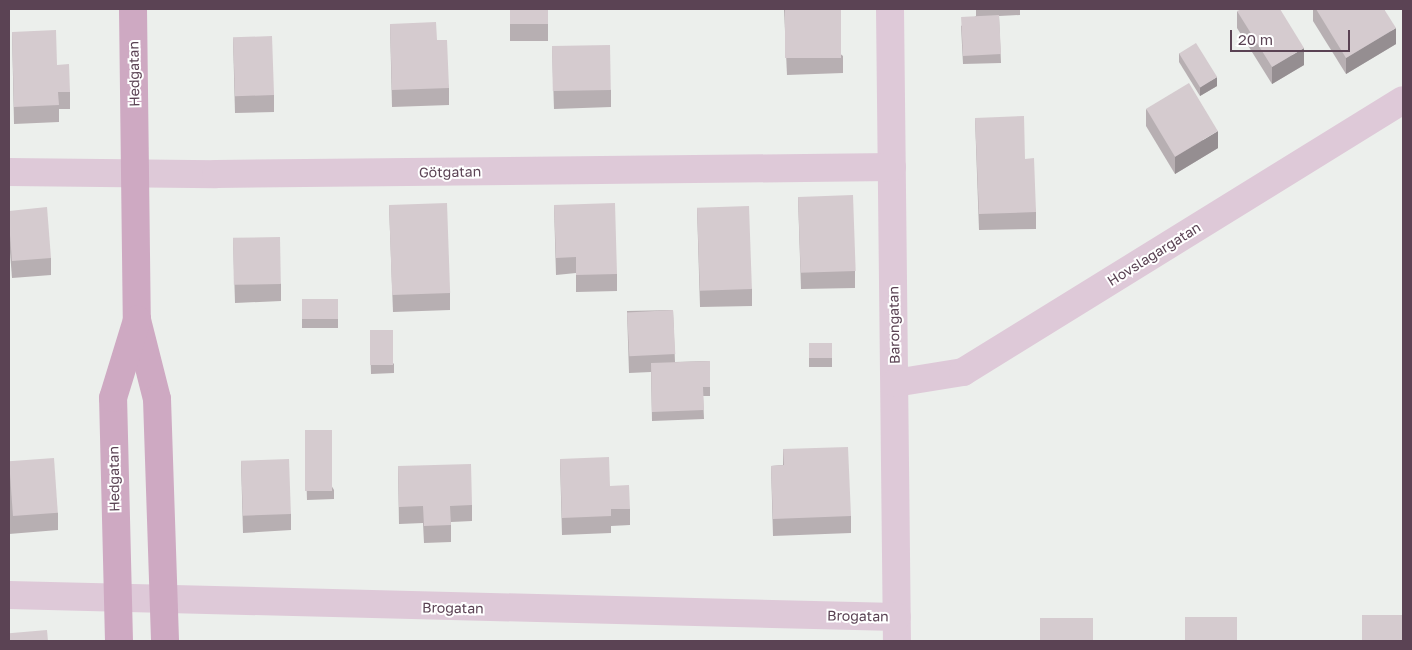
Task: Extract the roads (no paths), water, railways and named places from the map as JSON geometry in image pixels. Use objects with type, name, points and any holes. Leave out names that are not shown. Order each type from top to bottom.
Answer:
[{"type":"main road","name":"Hedgatan","points":[[133,9],[137,320],[157,399],[165,641]]},
{"type":"main road","name":"Hedgatan","points":[[119,641],[115,597],[113,398],[137,320]]},
{"type":"street","name":"Barongatan","points":[[890,9],[897,629]]},
{"type":"street","name":"Hovslagargatan","points":[[894,383],[964,372],[1403,100]]},
{"type":"street","name":"Götgatan","points":[[9,172],[135,173],[892,167]]},
{"type":"street","name":"Brogatan","points":[[9,595],[115,597],[897,629]]}]
